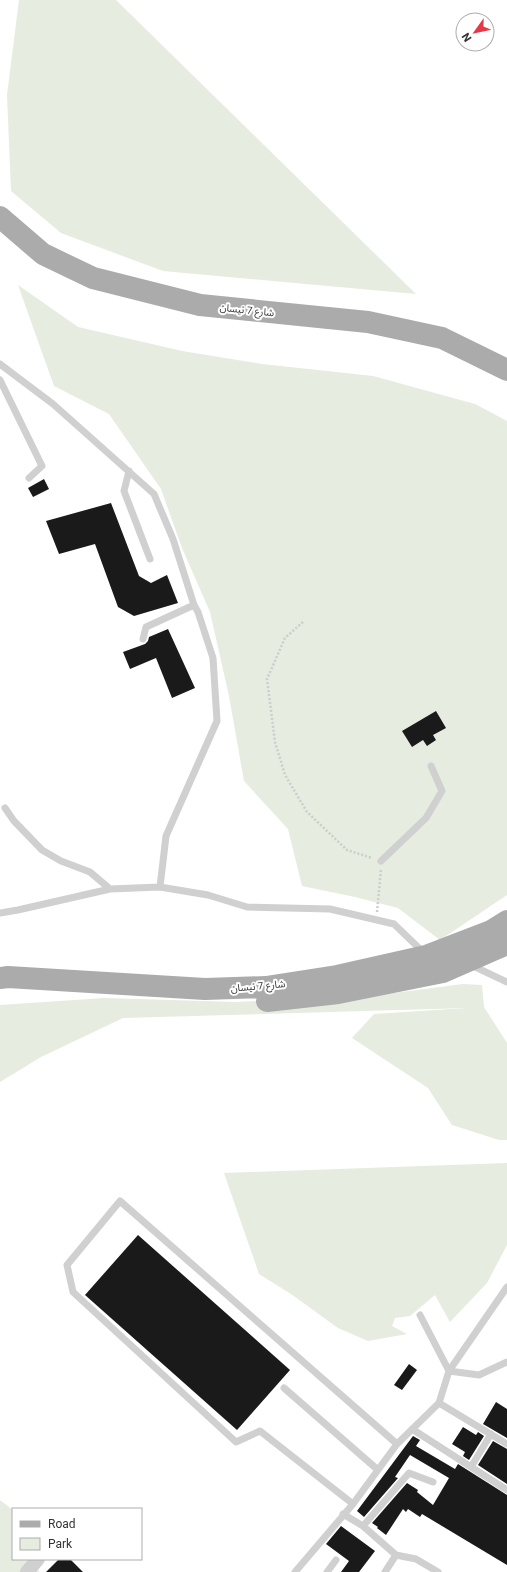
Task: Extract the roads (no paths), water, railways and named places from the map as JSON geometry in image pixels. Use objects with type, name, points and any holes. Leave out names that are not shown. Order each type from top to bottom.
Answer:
[{"type":"main road","name":"شارع 7 نيسان","points":[[0,217],[43,254],[93,278],[200,305],[368,322],[442,338],[507,370]]},
{"type":"main road","name":"شارع 7 نيسان","points":[[0,235],[37,266],[89,291],[198,319],[366,336],[438,352],[507,386]]},
{"type":"main road","name":"شارع 7 نيسان","points":[[0,993],[17,992],[205,1003],[267,1001],[338,993],[435,964],[507,921]]},
{"type":"main road","name":"شارع 7 نيسان","points":[[0,978],[205,989],[266,987],[337,976],[464,962],[507,944]]},
{"type":"street","points":[[27,1572],[37,1560]]},
{"type":"lane","points":[[0,364],[53,404],[154,494],[173,539],[198,612],[212,658],[217,721],[166,836],[160,886]]},
{"type":"lane","points":[[0,380],[42,466],[30,478]]},
{"type":"lane","points":[[129,471],[124,490],[150,559]]},
{"type":"lane","points":[[143,639],[146,628],[194,604]]},
{"type":"lane","points":[[381,861],[426,818],[442,791],[431,766]]},
{"type":"lane","points":[[5,808],[14,821],[42,850],[61,861],[90,872],[110,889]]},
{"type":"lane","points":[[0,913],[110,889],[160,886],[208,895],[248,907],[330,909],[394,924],[435,964]]},
{"type":"lane","points":[[464,962],[507,982]]},
{"type":"lane","points":[[353,1504],[260,1431],[236,1442],[72,1292],[67,1265],[120,1201],[397,1444]]},
{"type":"lane","points":[[295,1572],[353,1504],[397,1444],[439,1403],[449,1371],[507,1287]]},
{"type":"lane","points":[[420,1315],[449,1371]]},
{"type":"lane","points":[[449,1371],[479,1375],[507,1362]]},
{"type":"lane","points":[[284,1388],[378,1470]]},
{"type":"lane","points":[[439,1403],[507,1444]]},
{"type":"lane","points":[[412,1429],[507,1490]]},
{"type":"lane","points":[[471,1467],[491,1434]]},
{"type":"lane","points":[[364,1526],[409,1473],[433,1482]]},
{"type":"lane","points":[[344,1514],[364,1526],[396,1555],[416,1559],[438,1572]]},
{"type":"lane","points":[[385,1572],[396,1555]]},
{"type":"lane","points":[[327,1572],[336,1560]]}]
